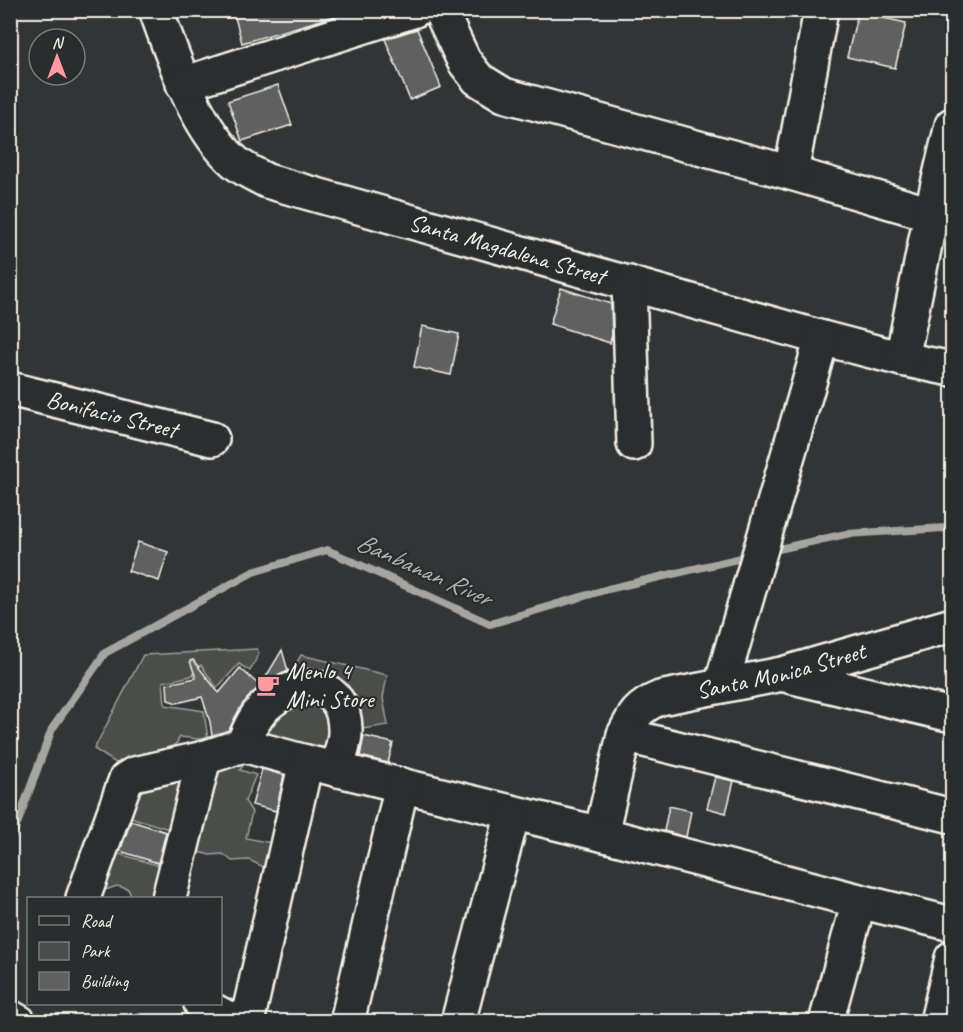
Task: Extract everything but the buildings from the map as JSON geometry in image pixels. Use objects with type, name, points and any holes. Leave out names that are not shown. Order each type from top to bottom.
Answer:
[{"type":"street","name":"Santa Magdalena Street","points":[[156,10],[183,84],[216,143],[236,163],[267,181],[822,338],[902,359],[952,369]]},
{"type":"street","points":[[183,84],[415,10]]},
{"type":"street","points":[[440,10],[464,61],[478,79],[504,95],[791,173],[931,214]]},
{"type":"street","points":[[791,173],[821,10]]},
{"type":"street","points":[[902,359],[931,214],[952,125]]},
{"type":"street","points":[[629,283],[634,444]]},
{"type":"street","points":[[721,686],[822,338]]},
{"type":"street","name":"Bonifacio Street","points":[[10,389],[212,439]]},
{"type":"street","name":"Santa Monica Street","points":[[601,834],[624,735],[634,714],[646,704],[660,698],[782,674],[952,625]]},
{"type":"street","points":[[782,674],[952,715]]},
{"type":"street","points":[[243,745],[257,715],[270,702],[290,690],[313,686],[331,693],[343,712],[346,731],[321,766],[247,1022]]},
{"type":"street","points":[[624,735],[952,816]]},
{"type":"street","points":[[83,897],[126,779],[134,774],[204,758],[243,745],[952,924]]},
{"type":"street","points":[[169,897],[204,758]]},
{"type":"street","points":[[346,1022],[402,785]]},
{"type":"street","points":[[458,1022],[513,813]]},
{"type":"street","points":[[826,1022],[859,902]]},
{"type":"street","points":[[937,1022],[952,958]]},
{"type":"street","points":[[203,1005],[235,1022]]},
{"type":"street","points":[[10,1017],[19,1022]]},
{"type":"green space","points":[[257,649],[259,654],[250,671],[239,664],[217,688],[201,665],[191,676],[163,682],[165,705],[204,711],[208,740],[180,737],[170,754],[119,765],[94,749],[143,655]]},
{"type":"green space","points":[[301,655],[387,675],[383,698],[388,725],[350,731],[290,674]]},
{"type":"green space","points":[[319,697],[337,726],[328,758],[263,736],[273,712]]},
{"type":"green space","points":[[249,758],[240,770],[256,775],[245,801],[252,812],[246,838],[282,845],[272,871],[249,860],[232,861],[223,854],[210,855],[195,851],[207,761]]},
{"type":"green space","points":[[194,776],[172,830],[127,816],[116,853],[167,868],[155,897],[132,897],[128,889],[117,886],[102,891],[129,781]]},
{"type":"waterway","name":"Banbanan River","points":[[770,551],[846,534],[945,528],[952,530]]},
{"type":"waterway","name":"Banbanan River","points":[[10,843],[52,729],[105,653],[253,572],[327,550],[490,624],[608,589],[750,556]]},
{"type":"place","name":"Menlo 4 Mini Store","points":[[268,685]]}]
